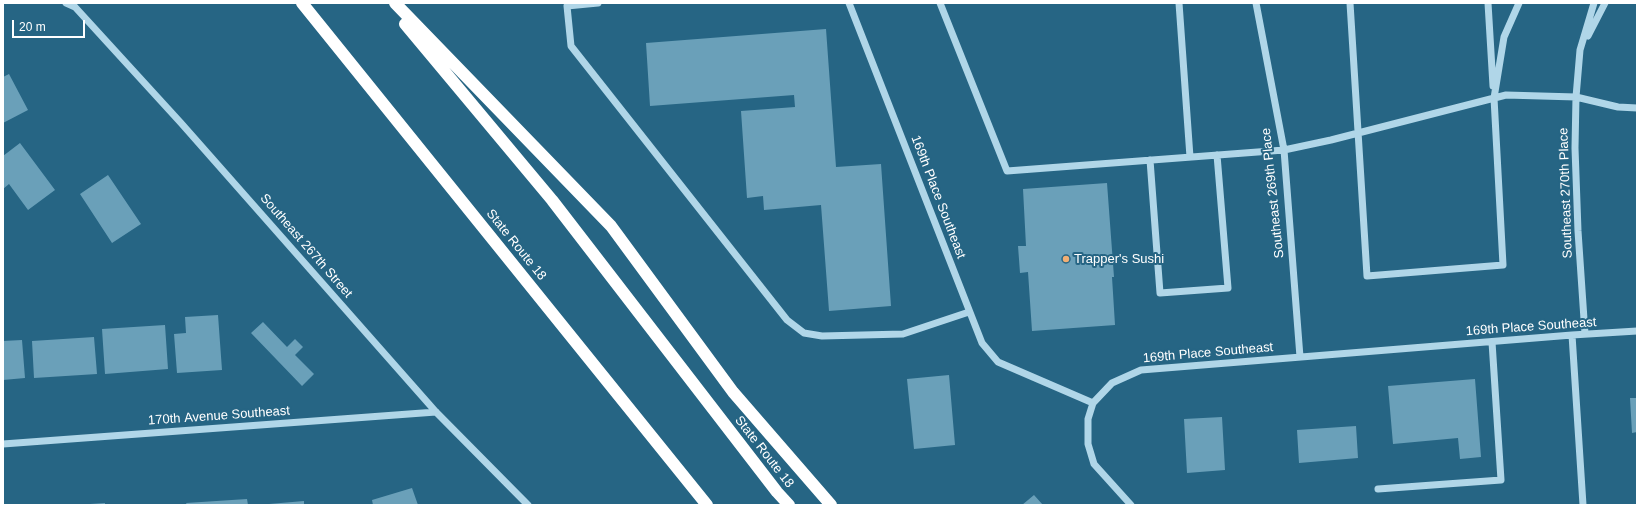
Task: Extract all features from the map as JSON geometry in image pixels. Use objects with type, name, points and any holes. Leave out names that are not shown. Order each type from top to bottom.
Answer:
[{"type":"highway","name":"State Route 18","points":[[302,3],[708,505]]},
{"type":"highway","name":"State Route 18","points":[[388,3],[552,200],[788,505]]},
{"type":"highway","points":[[395,3],[611,226],[733,392],[832,505]]},
{"type":"street","name":"Southeast 267th Street","points":[[66,3],[75,7],[176,117],[436,412],[528,505]]},
{"type":"street","points":[[598,3],[567,6],[571,46],[788,320],[804,333],[822,336],[903,334],[969,312]]},
{"type":"street","name":"169th Place Southeast","points":[[849,3],[982,343],[998,362],[1093,403],[1112,383],[1141,370],[1585,334],[1637,332]]},
{"type":"street","points":[[940,3],[1006,171],[1284,150],[1358,133],[1506,95],[1576,97],[1618,107],[1637,108]]},
{"type":"street","points":[[1179,3],[1190,157]]},
{"type":"street","name":"Southeast 269th Place","points":[[1256,3],[1284,150],[1300,357]]},
{"type":"street","points":[[1350,3],[1367,276],[1503,265],[1488,3]]},
{"type":"street","points":[[1494,98],[1504,37],[1519,3]]},
{"type":"street","name":"Southeast 270th Place","points":[[1585,334],[1576,178],[1576,97],[1580,50],[1594,3]]},
{"type":"street","name":"Southeast 270th Place","points":[[1580,50],[1605,3]]},
{"type":"street","points":[[1150,160],[1160,293],[1228,288],[1217,155]]},
{"type":"street","points":[[1572,335],[1583,505]]},
{"type":"street","points":[[1378,489],[1501,480],[1492,342]]},
{"type":"street","points":[[1093,403],[1088,419],[1088,444],[1094,464],[1131,505]]},
{"type":"street","name":"170th Avenue Southeast","points":[[3,444],[436,412]]},
{"type":"building","points":[[826,29],[836,167],[881,164],[891,306],[829,311],[821,205],[764,210],[763,196],[747,198],[741,111],[795,107],[794,95],[650,106],[646,43]]},
{"type":"building","points":[[9,74],[28,110],[3,123],[3,77]]},
{"type":"building","points":[[20,143],[55,190],[28,210],[9,184],[3,189],[3,156]]},
{"type":"building","points":[[108,175],[141,224],[112,243],[80,194]]},
{"type":"building","name":"Trapper's Sushi","points":[[1107,183],[1114,277],[1112,277],[1115,325],[1032,331],[1028,272],[1020,273],[1018,246],[1026,246],[1023,189]]},
{"type":"building","points":[[218,315],[222,370],[177,373],[174,334],[186,333],[185,317]]},
{"type":"building","points":[[263,322],[287,347],[295,339],[303,347],[295,355],[314,374],[302,386],[251,333]]},
{"type":"building","points":[[165,325],[168,369],[105,374],[102,329]]},
{"type":"building","points":[[94,337],[97,374],[34,378],[32,341]]},
{"type":"building","points":[[22,340],[25,378],[3,380],[3,341]]},
{"type":"building","points":[[949,375],[955,445],[914,449],[907,379]]},
{"type":"building","points":[[1475,379],[1481,457],[1460,459],[1458,438],[1393,444],[1388,386]]},
{"type":"building","points":[[1630,398],[1637,398],[1637,432],[1632,433]]},
{"type":"building","points":[[1222,417],[1225,470],[1187,473],[1184,419]]},
{"type":"building","points":[[1356,426],[1358,458],[1299,463],[1297,430]]},
{"type":"building","points":[[412,488],[418,505],[373,505],[372,500]]},
{"type":"building","points":[[1034,495],[1043,505],[1022,505]]},
{"type":"building","points":[[247,499],[248,505],[187,505],[186,503]]},
{"type":"building","points":[[304,501],[304,505],[269,505],[269,504]]},
{"type":"building","points":[[105,503],[105,505],[90,505],[90,504]]},
{"type":"place","name":"Trapper's Sushi","points":[[1066,259]]}]
